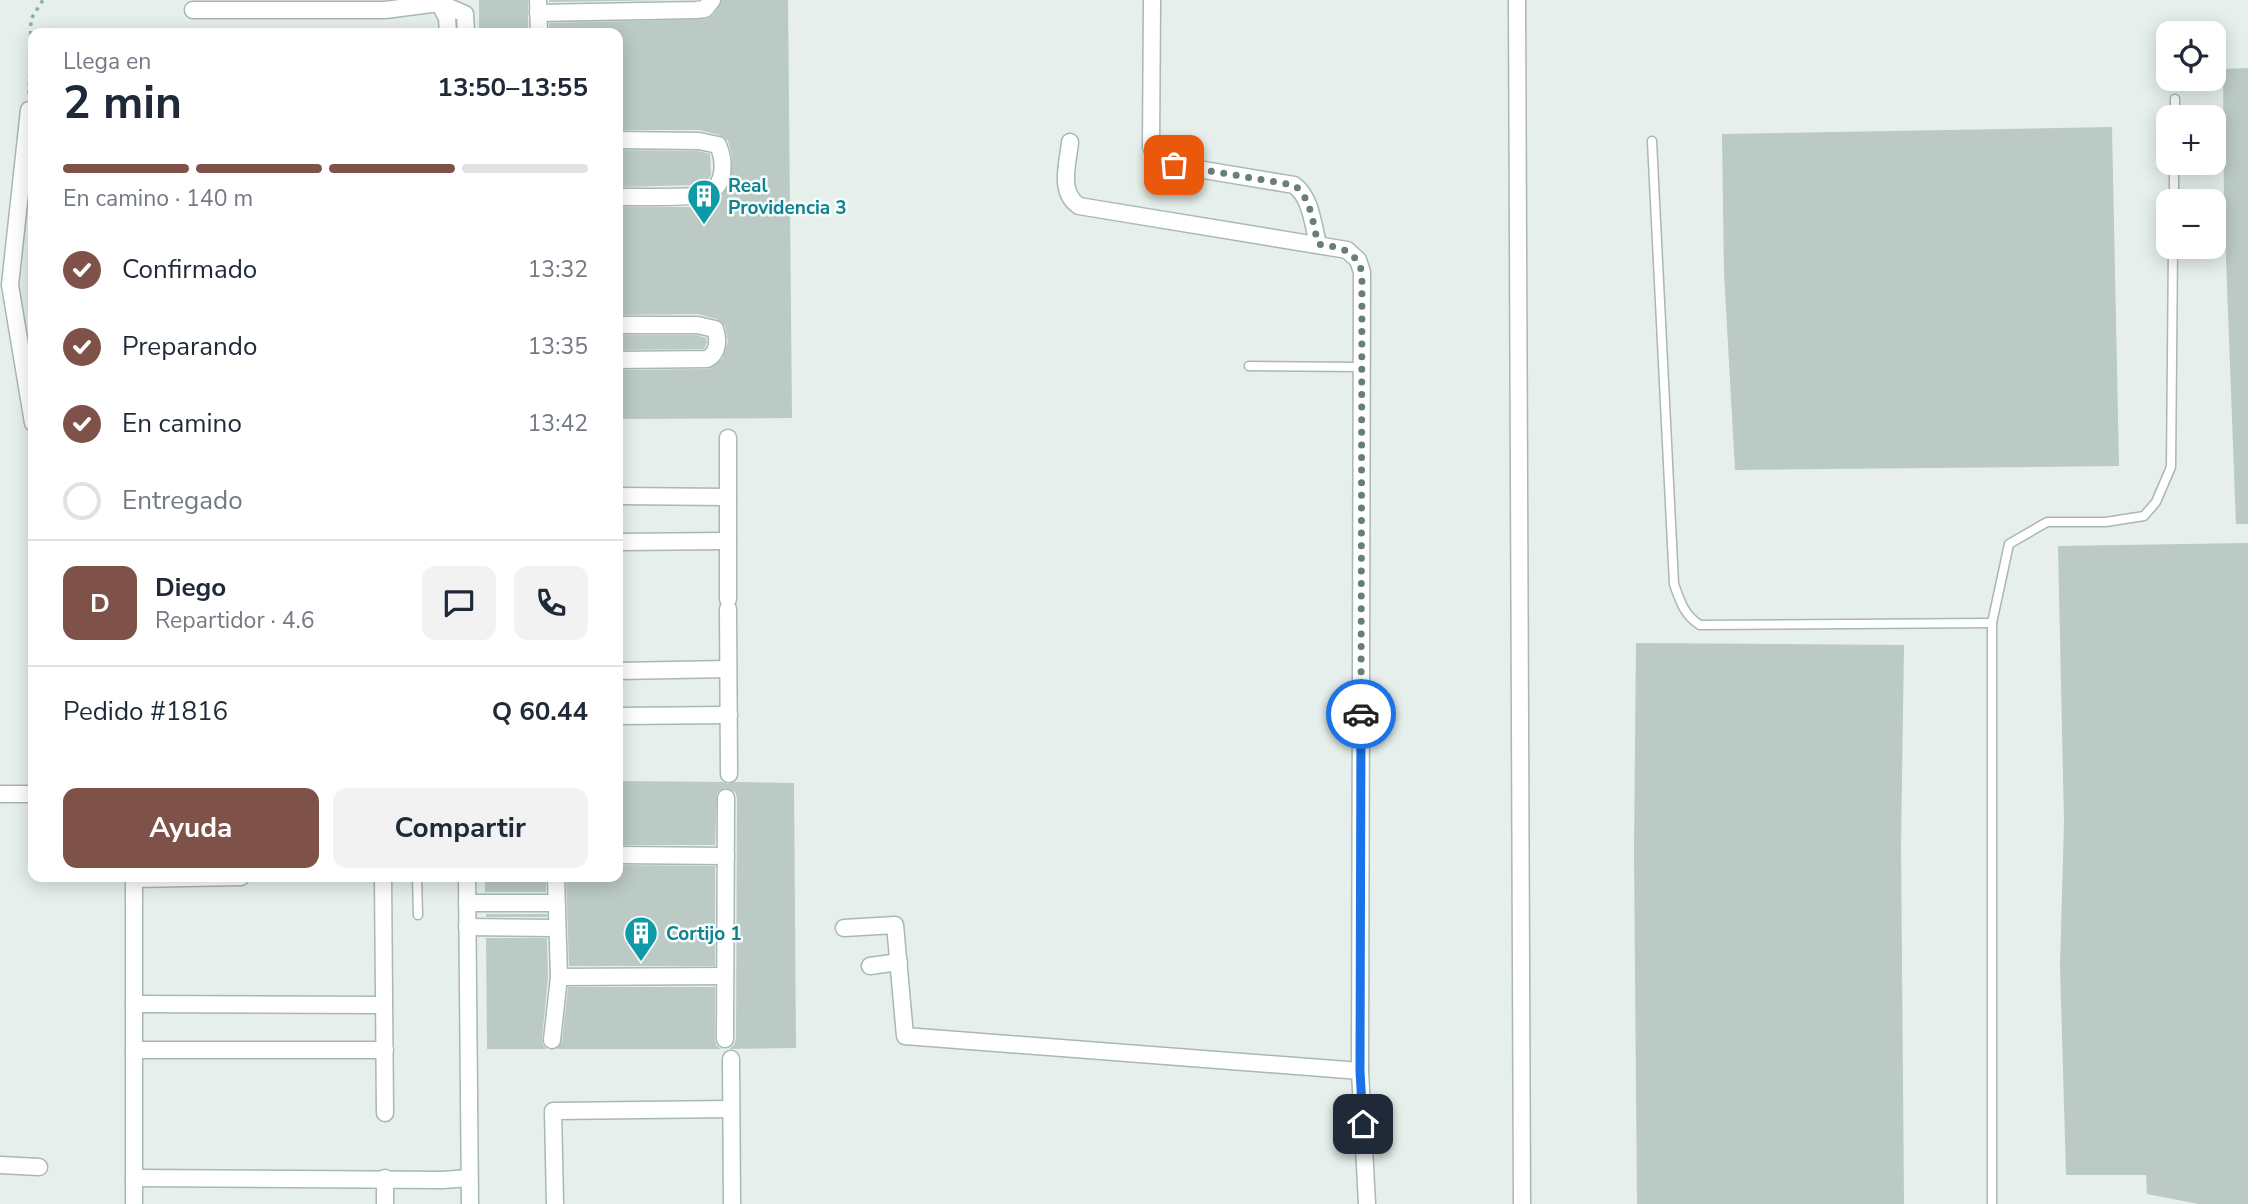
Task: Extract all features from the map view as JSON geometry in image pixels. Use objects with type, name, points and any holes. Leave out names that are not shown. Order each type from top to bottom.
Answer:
[{"type":"street","points":[[539,28],[538,6],[696,10],[705,9],[712,0]]},
{"type":"street","points":[[1152,0],[1151,147],[1158,159],[1174,165],[1294,185],[1302,190],[1318,244]]},
{"type":"street","points":[[1517,0],[1522,1204]]},
{"type":"street","points":[[439,4],[447,18],[448,28]]},
{"type":"street","points":[[193,10],[363,10],[439,4],[466,14],[466,28]]},
{"type":"street","points":[[28,119],[10,285],[28,393]]},
{"type":"street","points":[[623,140],[699,141],[718,145],[723,156],[723,172],[719,185],[706,195],[623,197]]},
{"type":"street","points":[[1070,142],[1065,188],[1070,200],[1079,206],[1347,250],[1358,260],[1362,272],[1360,1071],[1367,1204]]},
{"type":"street","points":[[623,325],[697,325],[715,329],[718,337],[713,356],[707,359],[623,360]]},
{"type":"street","points":[[728,438],[729,774]]},
{"type":"street","points":[[623,496],[728,497]]},
{"type":"street","points":[[623,542],[728,541]]},
{"type":"street","points":[[623,671],[728,669]]},
{"type":"street","points":[[623,716],[729,715]]},
{"type":"street","points":[[0,794],[28,794]]},
{"type":"street","points":[[725,1039],[726,798]]},
{"type":"street","points":[[623,855],[726,856]]},
{"type":"street","points":[[134,882],[134,1204]]},
{"type":"street","points":[[383,882],[386,1113]]},
{"type":"street","points":[[467,882],[470,1204]]},
{"type":"street","points":[[552,1040],[559,977],[555,882]]},
{"type":"street","points":[[467,903],[555,903]]},
{"type":"street","points":[[844,928],[895,925],[905,1036],[1360,1071]]},
{"type":"street","points":[[467,927],[556,928]]},
{"type":"street","points":[[870,966],[898,962]]},
{"type":"street","points":[[559,977],[724,976]]},
{"type":"street","points":[[134,1004],[384,1005]]},
{"type":"street","points":[[134,1050],[385,1049]]},
{"type":"street","points":[[731,1059],[732,1204]]},
{"type":"street","points":[[555,1204],[553,1111],[731,1109]]},
{"type":"street","points":[[0,1165],[39,1167]]},
{"type":"street","points":[[134,1178],[470,1178]]},
{"type":"street","points":[[385,1178],[385,1204]]},
{"type":"lane","points":[[2175,99],[2175,105]]},
{"type":"lane","points":[[1653,141],[1674,583],[1690,619],[1700,625],[1992,623]]},
{"type":"lane","points":[[1993,1204],[1992,623],[2009,544],[2047,522],[2106,522],[2144,516],[2156,502],[2171,467],[2173,259]]},
{"type":"lane","points":[[1249,366],[1361,367]]},
{"type":"lane","points":[[417,882],[418,915]]},
{"type":"path","points":[[31,28],[31,19],[43,0]]},
{"type":"building","points":[[479,0],[528,0],[528,28],[479,28]]},
{"type":"building","points":[[549,0],[670,0],[549,2]]},
{"type":"building","name":"Real Providencia 3","points":[[722,0],[788,0],[792,418],[623,419],[623,370],[708,369],[722,359],[728,342],[725,326],[717,319],[697,314],[623,315],[623,207],[692,207],[712,203],[721,197],[730,183],[732,157],[728,141],[720,135],[699,130],[623,130],[623,28],[549,28],[549,23],[706,19],[713,15]]},
{"type":"building","points":[[2248,68],[2248,524],[2236,524],[2226,259],[2226,189],[2224,189],[2226,105],[2223,105],[2223,91],[2226,91],[2226,69]]},
{"type":"building","points":[[2112,127],[2119,466],[1735,470],[1724,273],[1722,134]]},
{"type":"building","points":[[623,150],[698,151],[710,154],[711,175],[706,182],[699,185],[623,187]]},
{"type":"building","points":[[623,335],[696,335],[706,338],[704,349],[623,350]]},
{"type":"building","points":[[2248,543],[2248,1204],[2199,1204],[2147,1194],[2146,1175],[2066,1175],[2060,966],[2064,822],[2058,546]]},
{"type":"building","points":[[1636,643],[1904,645],[1901,845],[1904,1204],[1637,1204],[1634,852]]},
{"type":"building","points":[[623,781],[794,783],[796,1048],[729,1049],[736,1039],[737,798],[735,792],[725,788],[717,793],[715,845],[623,845]]},
{"type":"building","points":[[623,865],[715,866],[715,966],[569,966],[566,882],[623,882]]},
{"type":"building","points":[[485,882],[546,882],[546,892],[485,892]]},
{"type":"building","points":[[486,914],[547,914],[547,917],[486,917]]},
{"type":"building","points":[[486,938],[547,938],[548,977],[542,1039],[547,1049],[487,1049]]},
{"type":"building","points":[[568,987],[715,987],[715,1039],[716,1045],[721,1049],[557,1049],[562,1041]]},
{"type":"way so far","points":[[1174,165],[1294,185],[1302,190],[1318,244],[1347,250],[1358,260],[1362,272],[1361,714]]},
{"type":"place","name":"Real Providencia 3","points":[[704,226]]},
{"type":"place","name":"Cortijo 1","points":[[641,963]]},
{"type":"route","points":[[1361,714],[1360,1071],[1363,1124]]}]
